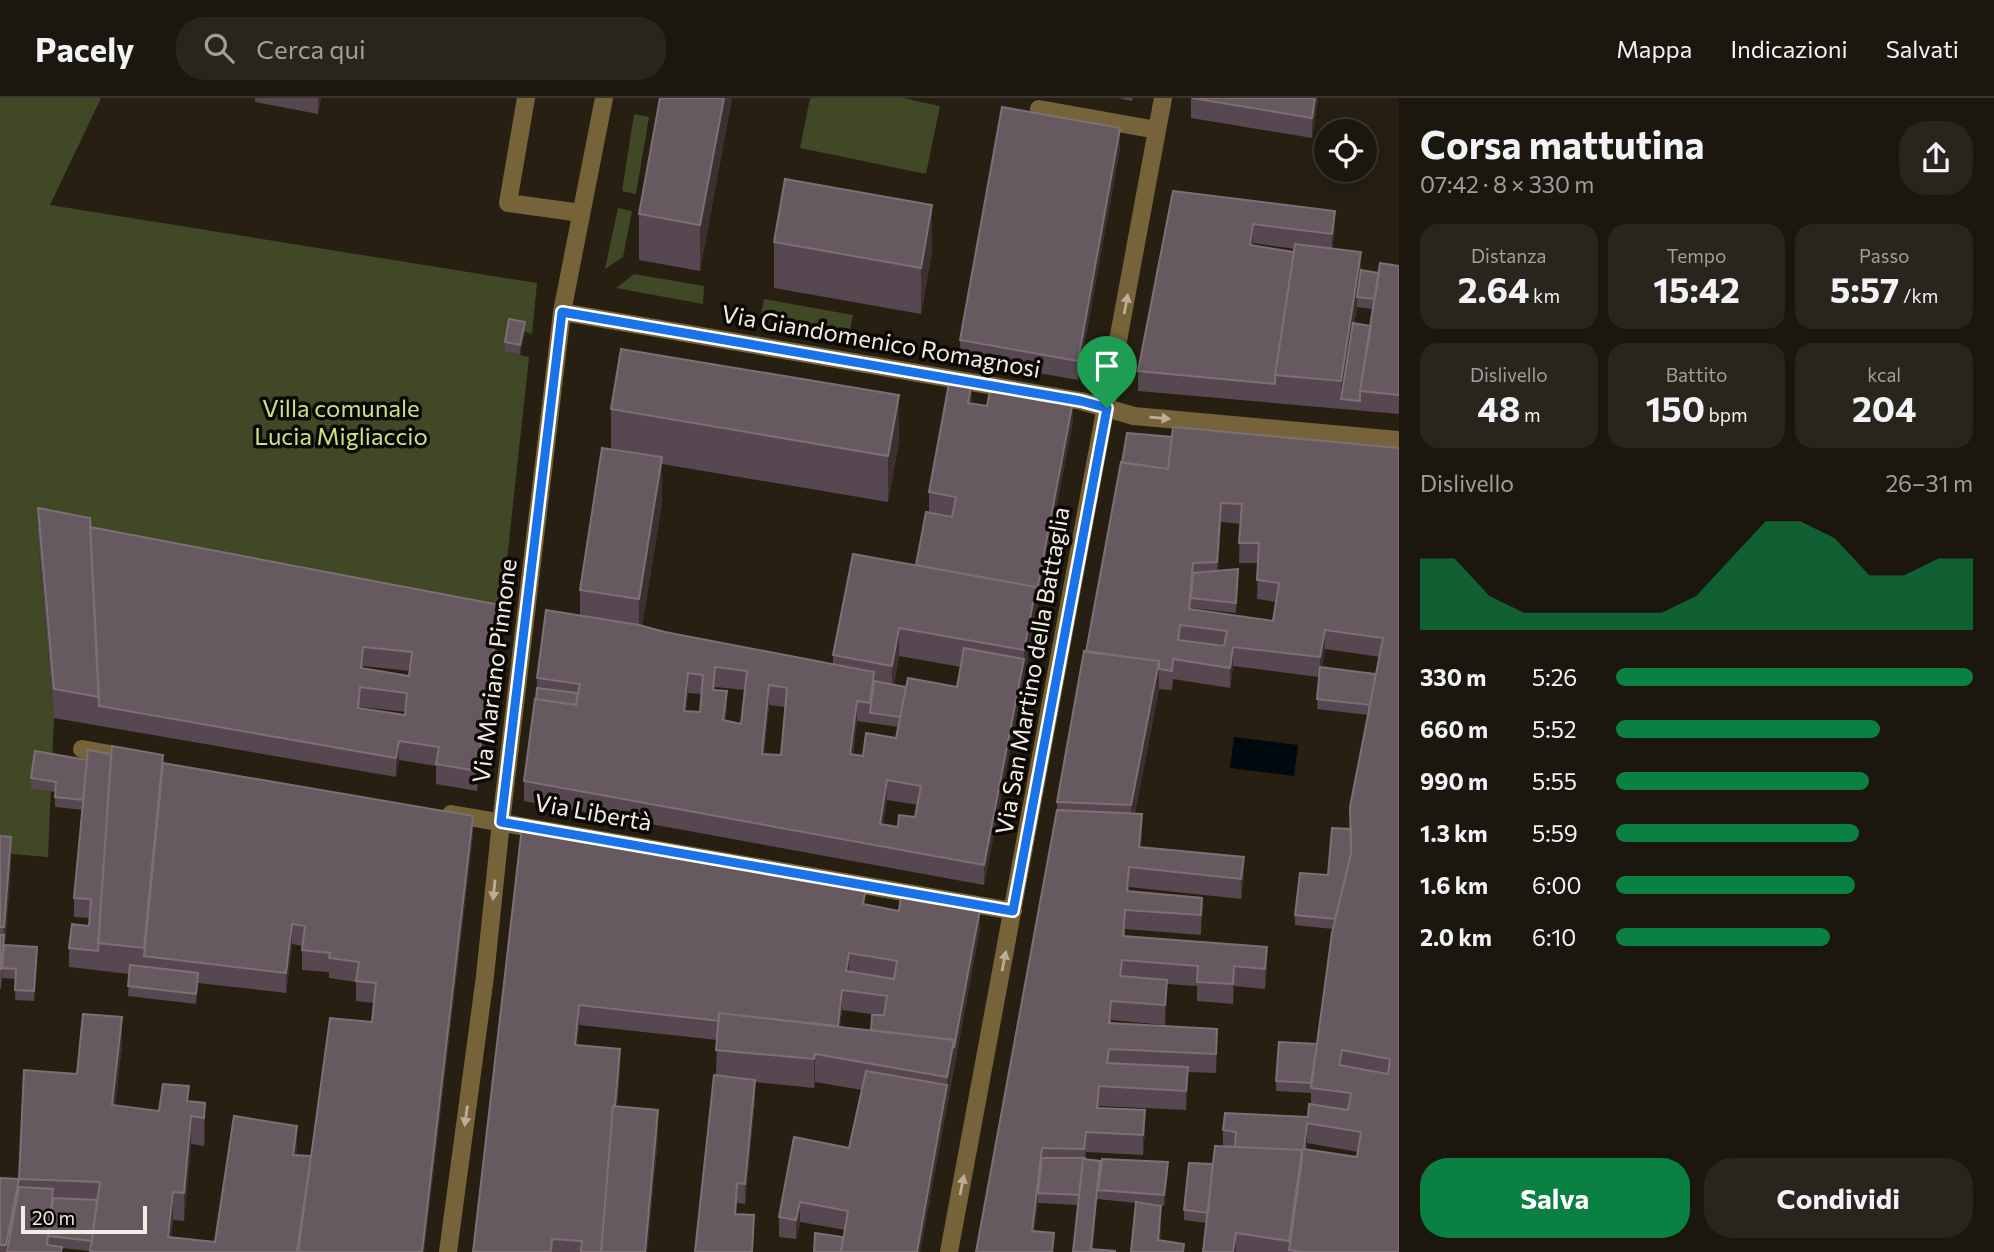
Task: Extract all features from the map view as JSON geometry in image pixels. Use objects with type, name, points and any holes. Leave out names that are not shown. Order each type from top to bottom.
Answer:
[{"type":"street","points":[[526,98],[508,202],[581,213]]},
{"type":"street","name":"Via Mariano Pinnone","points":[[448,1252],[485,976],[562,312],[604,98]]},
{"type":"street","name":"Via San Martino della Battaglia","points":[[949,1252],[1163,98]]},
{"type":"street","points":[[1039,109],[1157,130]]},
{"type":"street","name":"Via Giandomenico Romagnosi","points":[[562,312],[1081,401],[1134,416],[1399,440]]},
{"type":"street","points":[[82,749],[122,756]]},
{"type":"street","name":"Via Libertà","points":[[433,811],[1013,911]]},
{"type":"green space","name":"Villa comunale Lucia Migliaccio","points":[[0,98],[101,98],[50,205],[537,283],[532,334],[525,332],[505,352],[529,357],[500,625],[38,537],[54,718],[48,857],[0,853]]},
{"type":"green space","points":[[810,98],[903,98],[940,106],[926,174],[800,148]]},
{"type":"green space","points":[[634,114],[649,117],[636,194],[622,191]]},
{"type":"green space","points":[[618,208],[632,211],[623,257],[605,269]]},
{"type":"green space","points":[[634,274],[704,286],[703,304],[616,288]]},
{"type":"green space","points":[[764,299],[853,315],[850,330],[761,315]]},
{"type":"shaded area","points":[[1234,737],[1298,745],[1294,776],[1230,768]]},
{"type":"building","points":[[660,98],[724,98],[700,225],[639,214]]},
{"type":"building","points":[[1192,98],[1315,98],[1312,118]]},
{"type":"building","points":[[1002,107],[1120,128],[1078,361],[960,340]]},
{"type":"building","points":[[785,179],[932,205],[921,268],[774,242]]},
{"type":"building","points":[[1173,191],[1335,211],[1332,234],[1253,224],[1250,245],[1294,252],[1275,384],[1138,371]]},
{"type":"building","points":[[1295,244],[1361,252],[1341,381],[1275,375]]},
{"type":"building","points":[[1380,263],[1399,266],[1399,395],[1360,391]]},
{"type":"building","points":[[1361,270],[1379,273],[1375,299],[1357,297]]},
{"type":"building","points":[[509,319],[525,322],[520,345],[505,342]]},
{"type":"building","points":[[1353,323],[1371,326],[1360,401],[1341,399]]},
{"type":"building","points":[[621,349],[899,395],[888,456],[611,409]]},
{"type":"building","points":[[950,378],[972,382],[968,403],[987,406],[991,386],[1073,401],[1036,596],[1036,587],[916,565],[926,512],[952,517],[956,497],[929,492]]},
{"type":"building","points":[[1173,427],[1399,448],[1399,1252],[1289,1250],[1302,1150],[1235,1147],[1236,1132],[1223,1130],[1225,1113],[1308,1117],[1309,1104],[1348,1110],[1351,1093],[1311,1088],[1332,933],[1351,854],[1350,807],[1383,638],[1325,630],[1320,657],[1233,647],[1230,668],[1173,659],[1172,671],[1159,669],[1159,661],[1086,652],[1121,462],[1168,469]],"holes":[[[1221,503],[1242,504],[1239,543],[1259,543],[1257,580],[1279,583],[1273,621],[1189,609],[1193,563],[1217,562]],[[1180,625],[1227,631],[1224,646],[1178,640]],[[1342,1050],[1390,1059],[1388,1074],[1339,1065]],[[1307,1123],[1361,1132],[1357,1157],[1304,1149]]]},
{"type":"building","points":[[1127,433],[1172,437],[1168,469],[1122,463]]},
{"type":"building","points":[[602,448],[662,457],[639,599],[580,590]]},
{"type":"building","points":[[38,508],[90,518],[99,697],[54,689]]},
{"type":"building","points":[[90,527],[500,605],[477,771],[436,764],[439,747],[399,741],[396,758],[99,706]],"holes":[[[363,647],[412,652],[409,676],[361,668]],[[360,687],[407,693],[405,715],[358,708]]]},
{"type":"building","points":[[853,554],[1036,587],[1024,650],[899,628],[892,666],[833,655]]},
{"type":"building","points":[[1238,569],[1236,603],[1191,598],[1193,573]]},
{"type":"building","points":[[546,610],[639,625],[874,672],[870,703],[857,701],[850,754],[863,756],[866,733],[896,738],[908,678],[957,687],[964,648],[1024,659],[984,865],[524,781],[535,699],[576,705],[580,684],[537,678]],"holes":[[[715,667],[747,671],[741,724],[723,720],[727,691],[713,690]],[[688,673],[703,675],[700,712],[684,711]],[[769,685],[787,688],[781,755],[762,754]],[[887,780],[921,786],[915,817],[899,815],[898,827],[880,824]]]},
{"type":"building","points":[[1084,651],[1159,661],[1131,805],[1057,802]]},
{"type":"building","points":[[1320,667],[1376,674],[1370,705],[1317,699]]},
{"type":"building","points":[[874,681],[906,687],[900,717],[870,713]]},
{"type":"building","points":[[537,688],[578,693],[576,705],[536,699]]},
{"type":"building","points":[[112,746],[163,755],[144,948],[98,943]]},
{"type":"building","points":[[88,750],[111,754],[98,951],[69,948],[72,924],[89,926],[91,899],[74,898]]},
{"type":"building","points":[[35,751],[87,760],[83,800],[55,797],[56,782],[31,778]]},
{"type":"building","points":[[163,763],[473,816],[422,1252],[298,1252],[330,1018],[372,1022],[376,983],[356,981],[359,962],[329,958],[330,953],[302,950],[305,926],[292,924],[286,973],[144,956]]},
{"type":"building","points":[[1057,810],[1142,814],[1139,847],[1244,857],[1241,879],[1129,867],[1127,891],[1202,898],[1201,915],[1125,910],[1123,936],[1267,947],[1265,969],[1234,966],[1233,984],[1197,982],[1198,966],[1122,960],[1120,976],[1167,980],[1165,1005],[1111,1001],[1109,1023],[1217,1029],[1216,1054],[1109,1049],[1107,1063],[1188,1067],[1186,1091],[1099,1086],[1097,1108],[1145,1110],[1143,1135],[1086,1132],[1084,1149],[1042,1148],[1032,1231],[1054,1233],[1052,1252],[976,1252]]},
{"type":"building","points":[[522,827],[866,888],[863,904],[899,911],[901,895],[980,909],[954,1048],[954,1040],[871,1030],[872,1015],[884,1015],[887,996],[842,990],[838,1026],[719,1013],[719,1021],[579,1005],[575,1045],[620,1049],[601,1252],[581,1252],[582,1241],[552,1239],[551,1252],[473,1252]],"holes":[[[849,953],[897,961],[894,979],[846,971]]]},
{"type":"building","points":[[1332,828],[1351,829],[1351,854],[1335,919],[1295,915],[1300,873],[1328,875]]},
{"type":"building","points":[[0,836],[11,837],[4,927],[0,927]]},
{"type":"building","points":[[0,935],[4,935],[1,969],[0,969]]},
{"type":"building","points":[[4,945],[37,947],[34,991],[15,990],[16,969],[2,968]]},
{"type":"building","points":[[130,965],[198,973],[196,994],[128,986]]},
{"type":"building","points":[[719,1013],[954,1040],[947,1077],[815,1054],[814,1059],[716,1050]]},
{"type":"building","points":[[83,1014],[122,1017],[112,1105],[159,1111],[163,1084],[189,1086],[187,1101],[205,1103],[204,1118],[191,1116],[184,1193],[173,1192],[168,1237],[215,1242],[234,1116],[297,1126],[293,1155],[311,1156],[297,1252],[90,1252],[100,1182],[19,1179],[24,1070],[77,1074]]},
{"type":"building","points":[[1279,1042],[1317,1044],[1311,1083],[1276,1081]]},
{"type":"building","points":[[866,1071],[947,1085],[917,1252],[841,1252],[848,1211],[800,1202],[796,1220],[779,1217],[794,1137],[849,1148]]},
{"type":"building","points":[[714,1075],[755,1080],[745,1184],[737,1183],[735,1214],[754,1215],[752,1252],[695,1252]]},
{"type":"building","points":[[613,1106],[658,1110],[645,1252],[601,1252]]},
{"type":"building","points":[[1215,1146],[1302,1150],[1289,1241],[1236,1233],[1233,1252],[1203,1252]]},
{"type":"building","points":[[1042,1158],[1084,1158],[1079,1195],[1038,1193]]},
{"type":"building","points":[[1083,1159],[1100,1161],[1091,1249],[1115,1252],[1073,1252]]},
{"type":"building","points":[[1102,1159],[1168,1162],[1164,1195],[1098,1190]]},
{"type":"building","points":[[1189,1163],[1213,1164],[1208,1213],[1184,1210]]},
{"type":"building","points":[[0,1178],[19,1179],[6,1245],[0,1245]]},
{"type":"building","points":[[19,1187],[53,1189],[47,1245],[62,1247],[61,1252],[7,1252]]},
{"type":"building","points":[[53,1198],[97,1200],[92,1241],[49,1236]]},
{"type":"building","points":[[1136,1202],[1161,1206],[1158,1240],[1184,1244],[1183,1252],[1131,1252]]},
{"type":"building","points":[[815,1233],[843,1237],[841,1252],[814,1252]]},
{"type":"route","points":[[562,312],[1081,401],[1107,408],[1013,911],[501,822],[562,312]]}]
